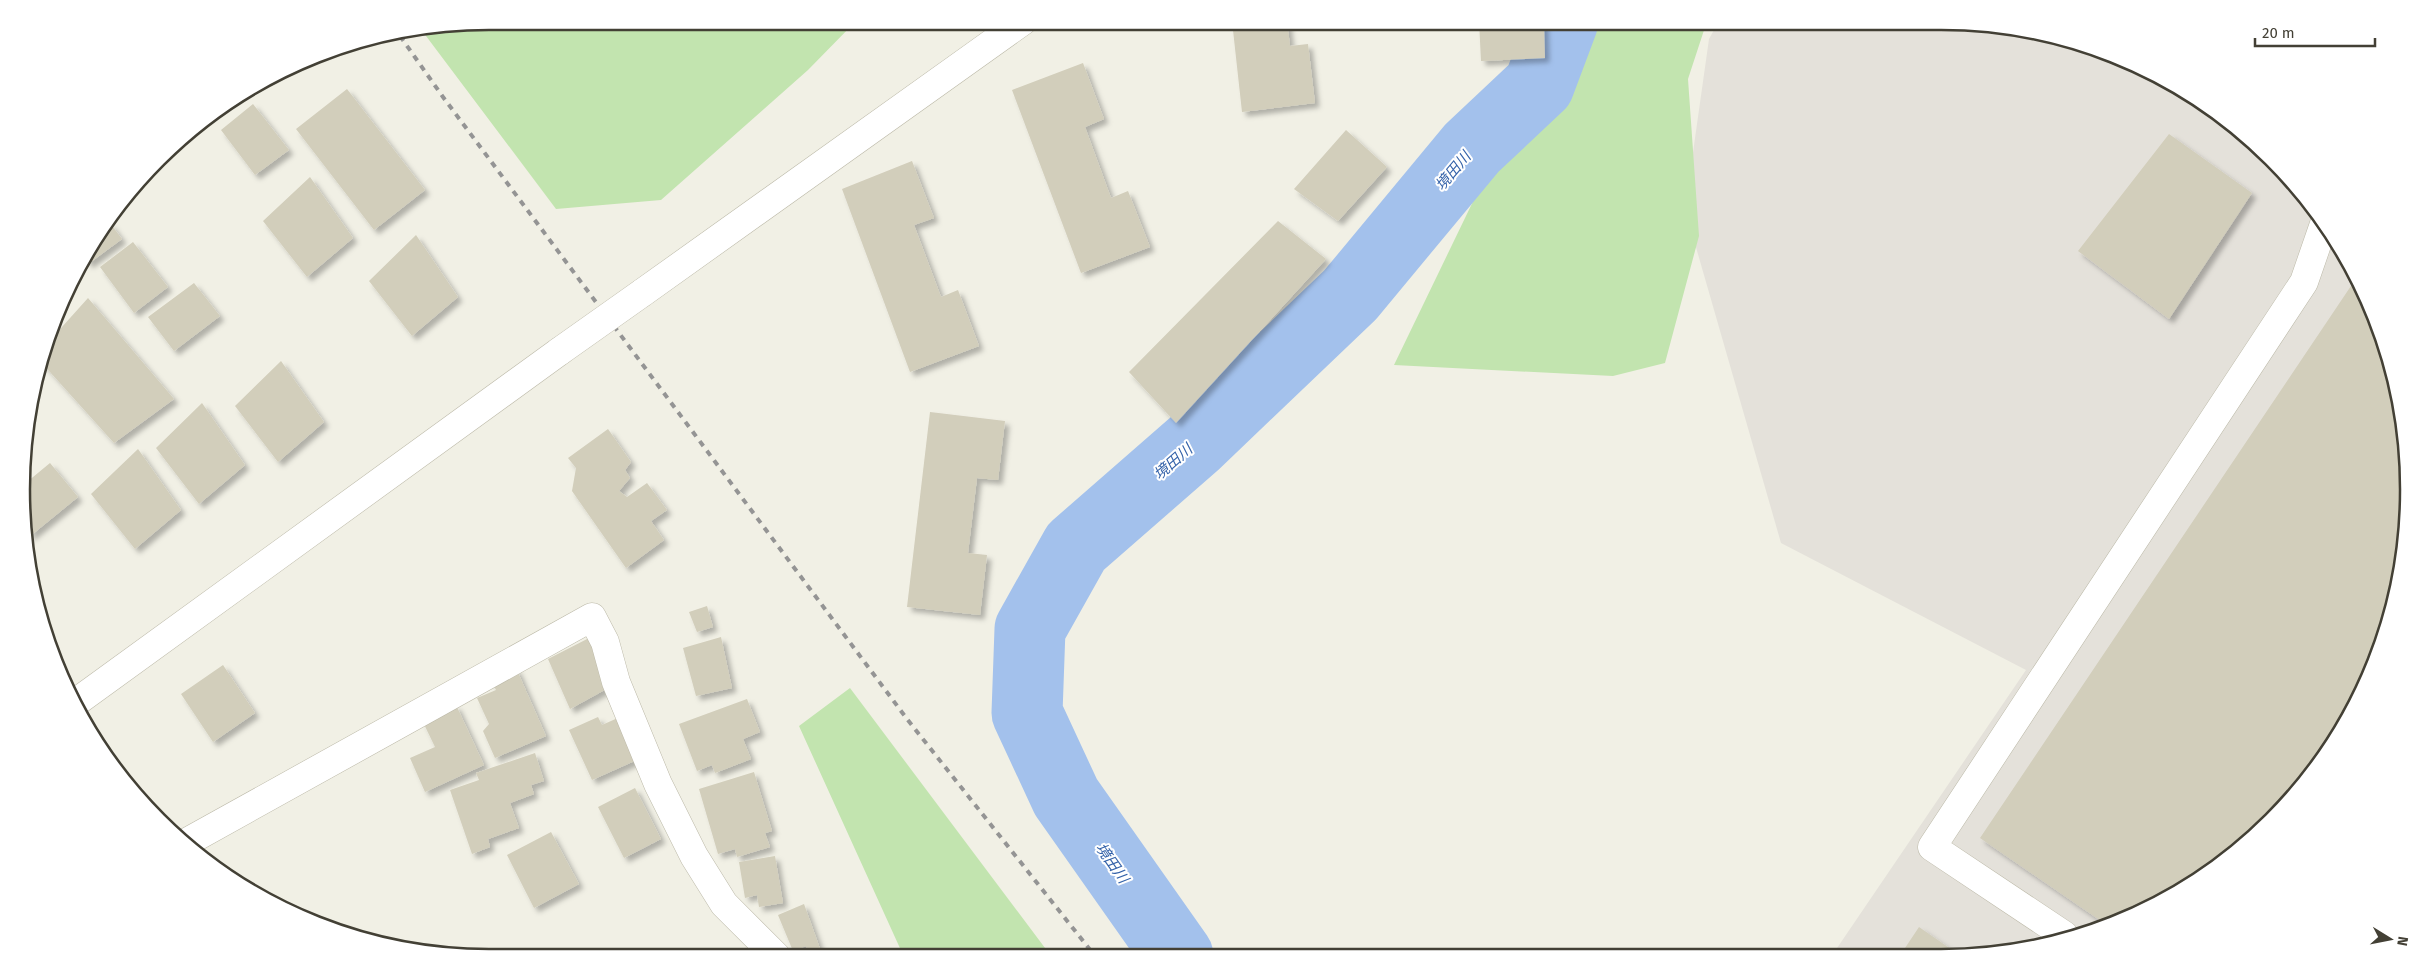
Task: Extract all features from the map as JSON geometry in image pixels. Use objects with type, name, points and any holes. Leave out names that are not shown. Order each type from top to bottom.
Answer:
[{"type":"street","points":[[80,699],[560,351],[1010,30]]},
{"type":"street","points":[[2060,933],[1932,847],[2304,282],[2321,232]]},
{"type":"street","points":[[192,839],[592,617],[605,642],[616,682],[658,784],[694,856],[724,904],[769,949]]},
{"type":"shaded area","points":[[1714,30],[1971,31],[2030,39],[2088,54],[2144,77],[2196,107],[2243,144],[2286,187],[2305,210],[2323,234],[2353,286],[2376,342],[2392,405],[2385,603],[2376,637],[2353,693],[2323,745],[2286,792],[2243,835],[2220,854],[2196,872],[2144,902],[2088,925],[2030,940],[2000,945],[1940,949],[1836,949],[2026,670],[1781,543],[1685,209],[1709,39]]},
{"type":"green space","points":[[490,30],[847,30],[808,70],[661,200],[556,209],[425,35]]},
{"type":"green space","points":[[1550,30],[1704,30],[1688,79],[1699,236],[1665,363],[1613,376],[1394,365],[1538,67],[1545,58]]},
{"type":"green space","points":[[850,688],[1046,949],[900,949],[799,726]]},
{"type":"building","points":[[1233,30],[1288,30],[1290,46],[1308,44],[1315,103],[1242,112]]},
{"type":"building","points":[[1479,30],[1544,30],[1545,58],[1481,61]]},
{"type":"building","points":[[1083,63],[1104,119],[1085,127],[1111,198],[1128,191],[1150,247],[1081,273],[1012,90]]},
{"type":"building","points":[[347,89],[425,190],[374,230],[296,129]]},
{"type":"building","points":[[253,104],[289,150],[255,175],[221,130]]},
{"type":"building","points":[[1346,130],[1387,167],[1338,221],[1294,189]]},
{"type":"building","points":[[2169,134],[2252,193],[2169,319],[2078,251]]},
{"type":"building","points":[[912,161],[934,218],[914,225],[941,297],[958,290],[979,346],[910,372],[842,189]]},
{"type":"building","points":[[310,177],[353,238],[307,277],[263,221]]},
{"type":"building","points":[[1278,221],[1326,259],[1176,423],[1129,372]]},
{"type":"building","points":[[113,226],[122,239],[91,262]]},
{"type":"building","points":[[416,235],[458,297],[412,336],[369,281]]},
{"type":"building","points":[[133,242],[168,287],[134,313],[100,267]]},
{"type":"building","points":[[194,283],[220,316],[174,351],[148,317]]},
{"type":"building","points":[[2352,284],[2376,342],[2391,400],[2399,459],[2399,520],[2391,579],[2376,637],[2353,693],[2323,745],[2286,792],[2243,835],[2220,854],[2196,872],[2144,902],[2100,920],[1980,838]]},
{"type":"building","points":[[88,298],[174,399],[114,443],[47,368],[58,331]]},
{"type":"building","points":[[281,361],[324,422],[278,462],[235,406]]},
{"type":"building","points":[[202,403],[245,465],[199,504],[156,448]]},
{"type":"building","points":[[930,412],[1005,421],[998,480],[977,478],[968,553],[987,555],[980,615],[907,607]]},
{"type":"building","points":[[608,429],[631,462],[625,470],[630,478],[619,491],[627,497],[647,483],[667,510],[651,521],[664,540],[626,568],[572,491],[576,468],[568,458]]},
{"type":"building","points":[[138,449],[181,510],[135,549],[91,494]]},
{"type":"building","points":[[50,463],[78,497],[32,534],[31,520],[30,479]]},
{"type":"building","points":[[707,606],[713,627],[697,632],[689,612]]},
{"type":"building","points":[[591,637],[610,687],[570,709],[548,659]]},
{"type":"building","points":[[721,637],[732,688],[696,696],[683,648]]},
{"type":"building","points":[[223,665],[255,713],[213,742],[181,694]]},
{"type":"building","points":[[516,668],[546,736],[495,758],[483,731],[489,724],[477,698],[496,690],[491,680]]},
{"type":"building","points":[[747,699],[760,732],[743,739],[751,759],[715,773],[712,765],[697,771],[679,724]]},
{"type":"building","points":[[456,705],[484,765],[425,792],[410,758],[435,747],[422,720]]},
{"type":"building","points":[[598,717],[602,725],[620,717],[639,759],[592,780],[569,730]]},
{"type":"building","points":[[535,753],[544,781],[531,785],[534,794],[510,803],[519,828],[488,839],[490,847],[472,854],[450,790],[479,780],[476,773]]},
{"type":"building","points":[[754,772],[772,831],[765,833],[770,847],[737,857],[735,849],[718,854],[699,789]]},
{"type":"building","points":[[635,788],[661,839],[624,858],[598,807]]},
{"type":"building","points":[[551,832],[579,884],[534,908],[507,855]]},
{"type":"building","points":[[775,856],[783,903],[759,907],[757,895],[745,898],[739,862]]},
{"type":"building","points":[[804,904],[820,949],[807,949],[806,946],[792,949],[778,915]]},
{"type":"building","points":[[1919,927],[1950,949],[1940,949],[1904,949]]},
{"type":"waterway","name":"境田川","points":[[1173,949],[1066,797],[1027,713],[1030,629],[1076,547],[1194,444],[1350,295],[1472,148],[1539,85],[1560,30]]},
{"type":"railway","points":[[402,39],[443,97],[907,719],[1089,949]]}]
